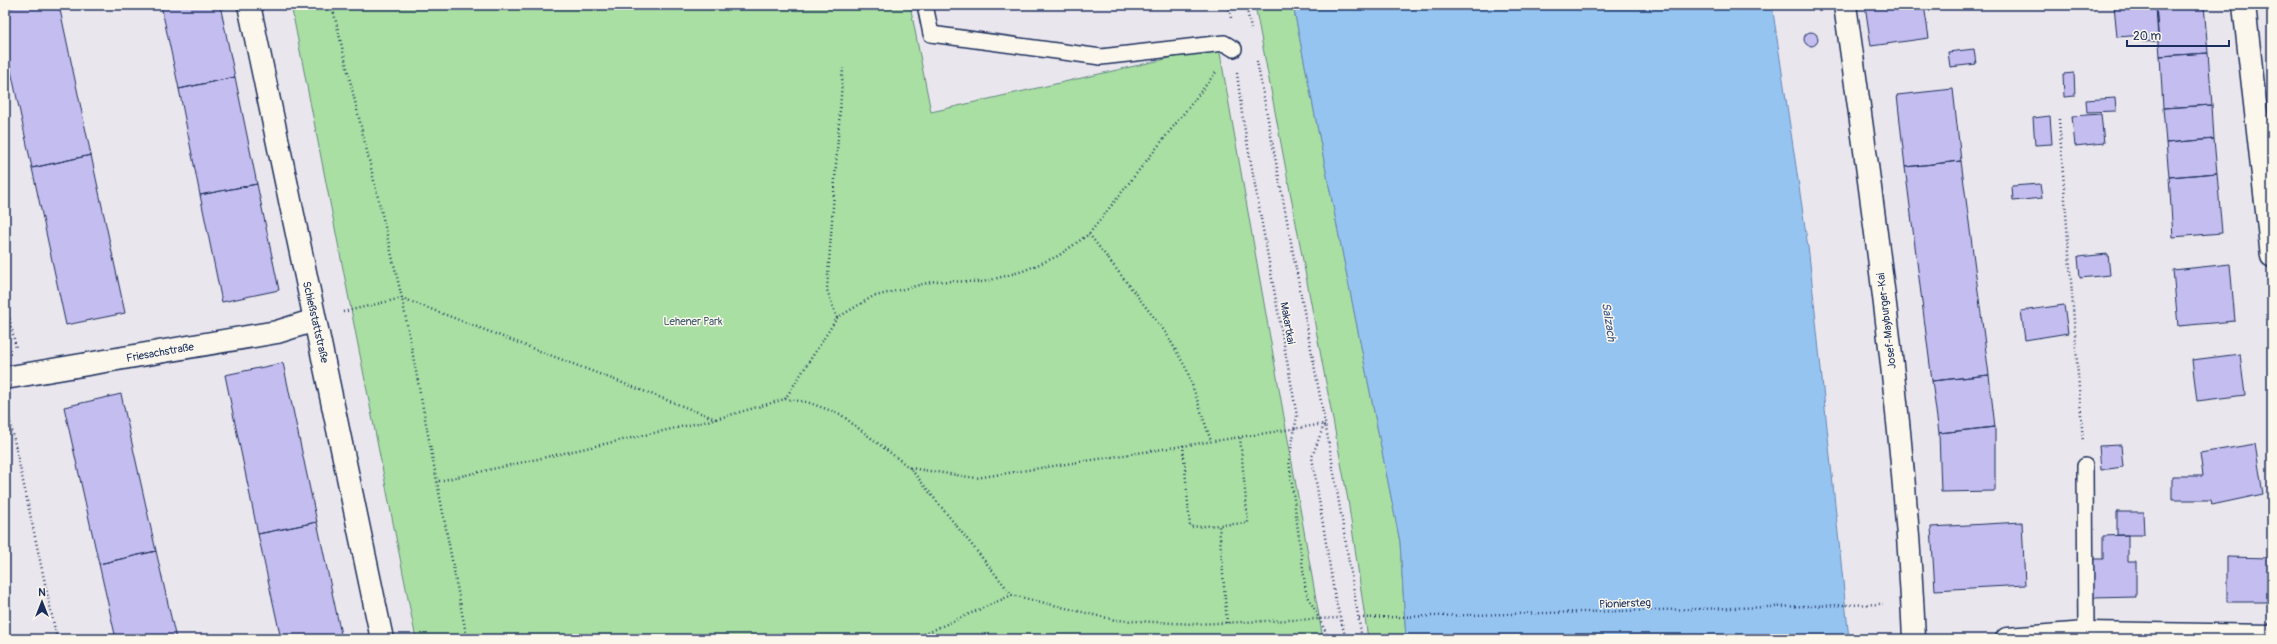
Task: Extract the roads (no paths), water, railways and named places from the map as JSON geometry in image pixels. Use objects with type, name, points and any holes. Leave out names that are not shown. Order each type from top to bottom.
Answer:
[{"type":"street","name":"Schießstattstraße","points":[[249,5],[382,639]]},
{"type":"street","name":"Josef-Mayburger-Kai","points":[[1845,5],[1868,173],[1897,415],[1906,501],[1914,639]]},
{"type":"street","points":[[2244,5],[2272,256]]},
{"type":"street","name":"Friesachstraße","points":[[13,377],[276,332],[315,320]]},
{"type":"street","points":[[2007,639],[2086,633],[2272,636]]},
{"type":"lane","points":[[925,5],[931,34],[1101,57],[1224,43],[1234,49]]},
{"type":"lane","points":[[2085,466],[2086,633]]},
{"type":"water","name":"Salzach","points":[[1293,5],[1772,5],[1809,254],[1849,639],[1406,639],[1400,542]]},
{"type":"park label","name":"Lehener Park","points":[[693,321]]}]
